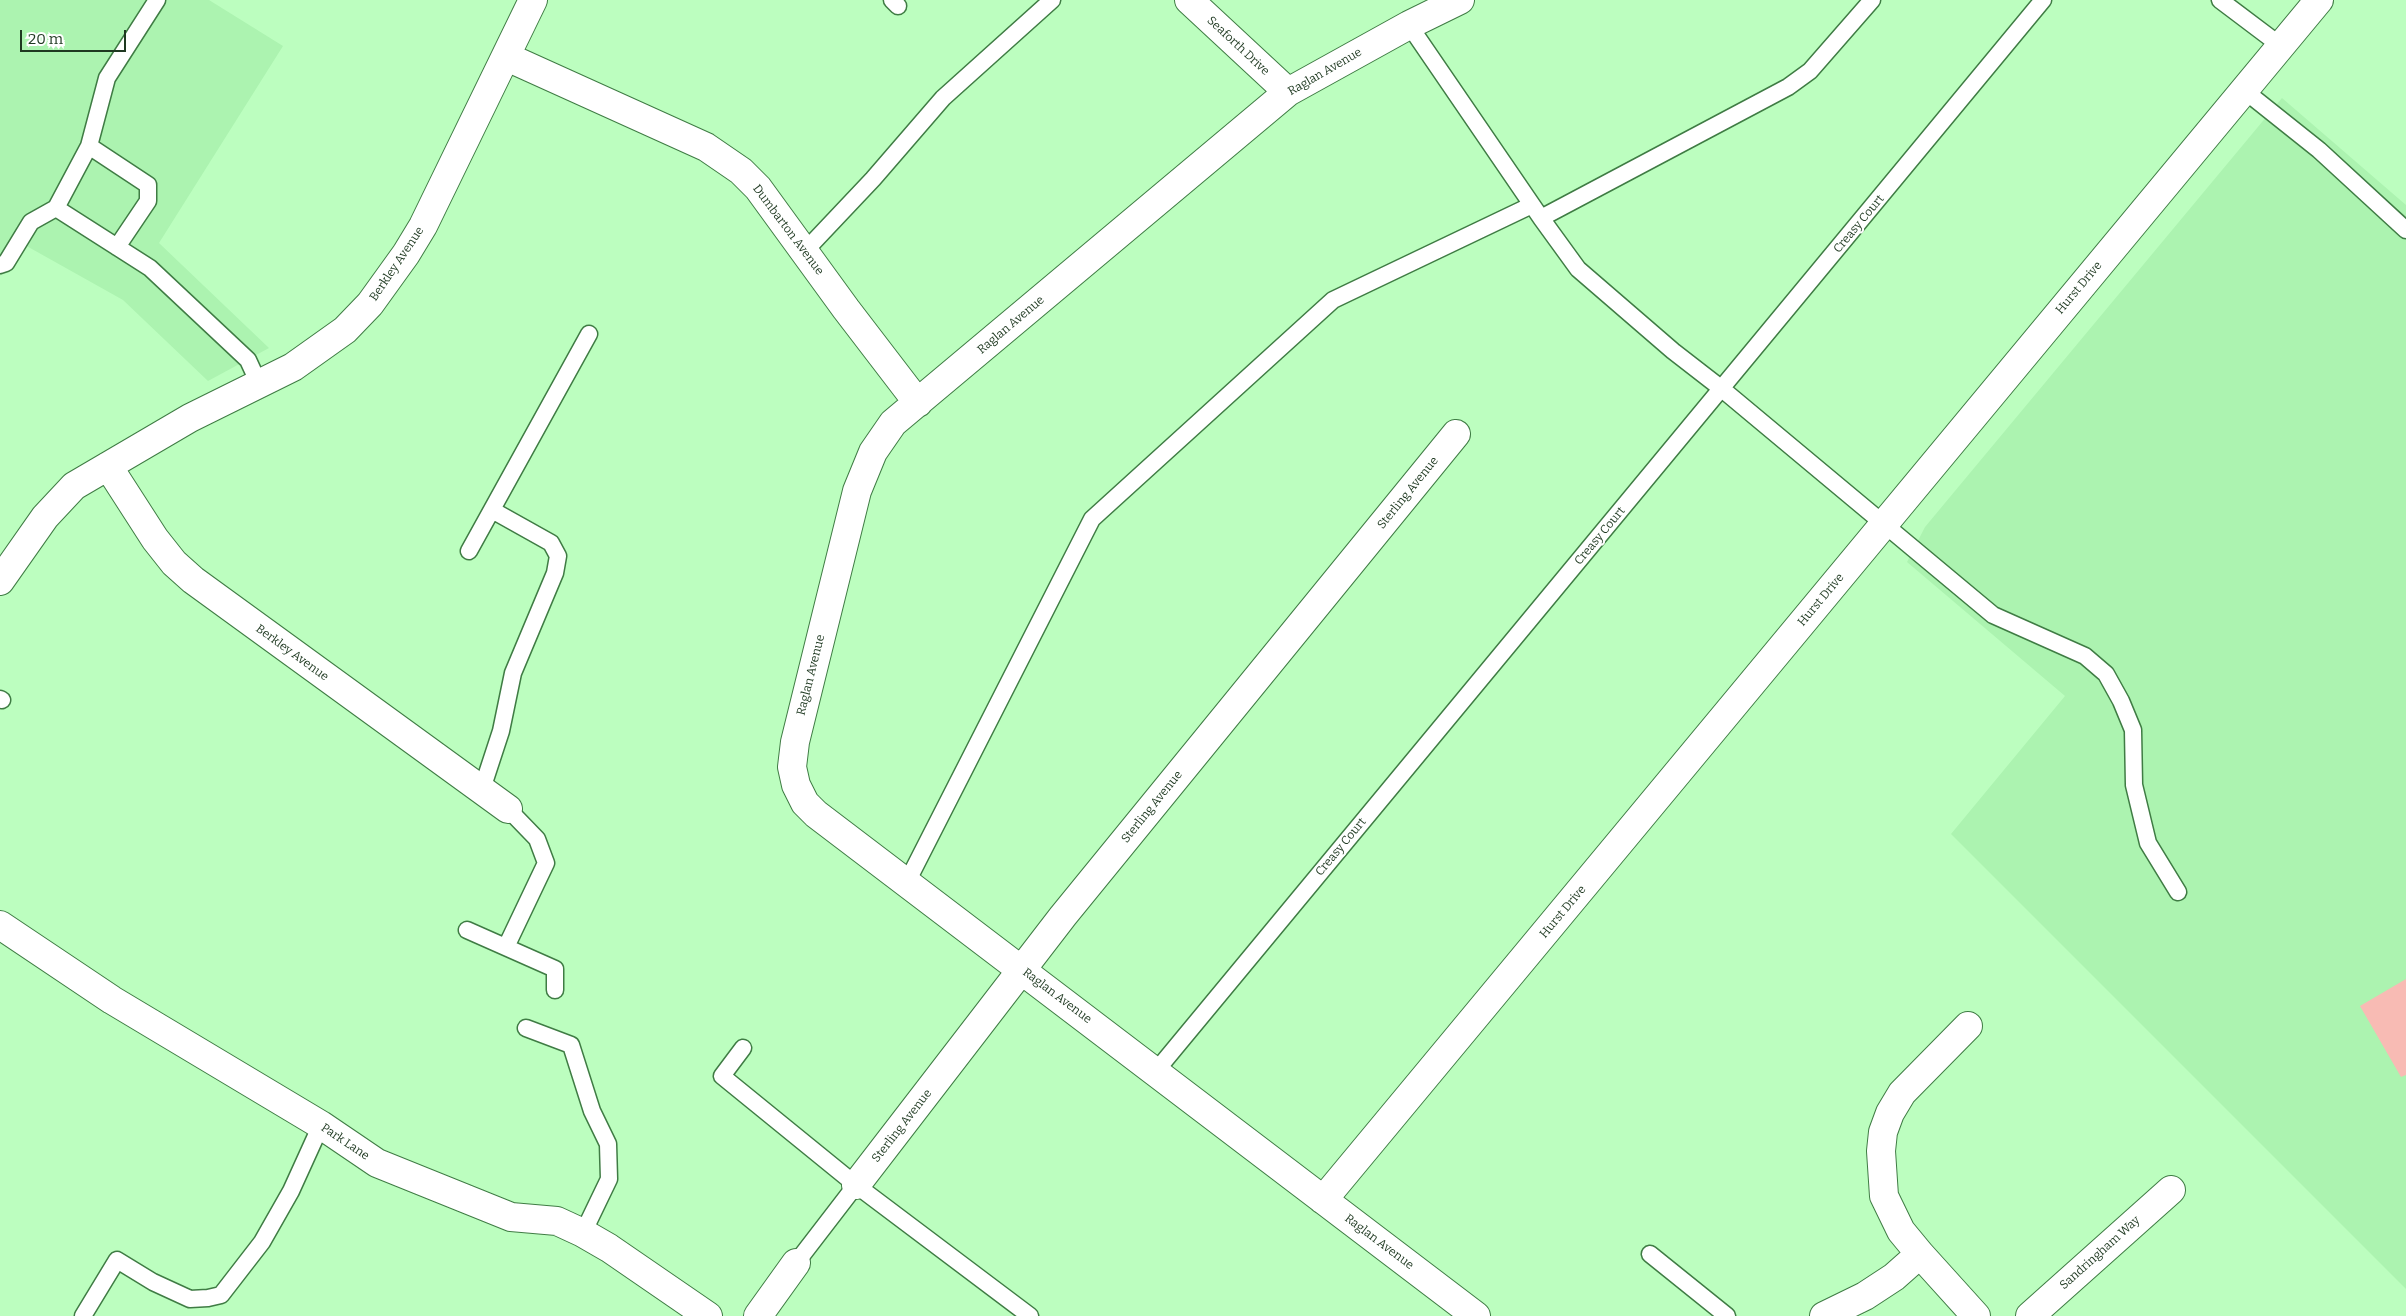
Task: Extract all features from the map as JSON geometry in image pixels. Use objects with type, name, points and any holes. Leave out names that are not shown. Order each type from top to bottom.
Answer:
[{"type":"street","name":"Berkley Avenue","points":[[0,581],[21,547],[74,486],[190,418],[293,367],[345,330],[386,284],[423,226],[507,57],[533,0]]},
{"type":"street","name":"Seaforth Drive","points":[[1189,0],[1288,92]]},
{"type":"street","name":"Raglan Avenue","points":[[1460,0],[1409,25],[1288,92],[893,423],[873,452],[857,491],[795,742],[792,767],[796,785],[810,808],[906,884],[1156,1071],[1476,1316]]},
{"type":"street","name":"Hurst Drive","points":[[1323,1200],[2319,0]]},
{"type":"street","name":"Dumbarton Avenue","points":[[507,57],[722,156],[758,188],[918,403]]},
{"type":"street","name":"Sterling Avenue","points":[[856,1185],[1076,901],[1456,434]]},
{"type":"street","name":"Berkley Avenue","points":[[108,466],[155,539],[174,563],[192,580],[508,809]]},
{"type":"street","name":"Park Lane","points":[[0,925],[120,1005],[321,1125],[377,1163],[456,1197],[511,1217],[557,1221],[583,1233],[609,1248],[708,1316]]},
{"type":"street","points":[[1968,1026],[1902,1093],[1890,1113],[1883,1132],[1881,1151],[1884,1196],[1901,1231],[1976,1316]]},
{"type":"street","name":"Sandringham Way","points":[[2030,1316],[2171,1190]]},
{"type":"street","points":[[1824,1316],[1865,1296],[1894,1277],[1920,1254]]},
{"type":"street","points":[[758,1316],[796,1263]]},
{"type":"lane","points":[[0,265],[6,263],[31,222],[56,208],[89,146],[107,78],[156,0]]},
{"type":"lane","points":[[804,252],[873,180],[943,98],[1052,0]]},
{"type":"lane","points":[[906,884],[1092,519],[1333,300],[1536,212],[1788,87],[1810,71],[1872,0]]},
{"type":"lane","name":"Creasy Court","points":[[1156,1071],[2043,0]]},
{"type":"lane","points":[[2220,0],[2281,46]]},
{"type":"lane","points":[[1409,25],[1536,212],[1578,269],[1673,351],[1722,389],[1993,615],[2085,656],[2106,674],[2121,700],[2133,730],[2134,785],[2148,843],[2178,892]]},
{"type":"lane","points":[[2245,91],[2319,150],[2406,230]]},
{"type":"lane","points":[[89,146],[148,185],[148,201],[117,248]]},
{"type":"lane","points":[[56,208],[150,268],[248,360],[259,384]]},
{"type":"lane","points":[[469,551],[589,334]]},
{"type":"lane","points":[[482,790],[501,731],[513,673],[555,573],[558,556],[551,543],[492,510]]},
{"type":"lane","points":[[506,947],[546,863],[537,839],[508,809]]},
{"type":"lane","points":[[467,930],[555,969],[555,990]]},
{"type":"lane","points":[[526,1028],[571,1045],[592,1111],[608,1144],[609,1179],[583,1233]]},
{"type":"lane","points":[[743,1048],[722,1076],[856,1185],[1030,1316]]},
{"type":"lane","points":[[83,1316],[117,1260],[153,1282],[190,1299],[221,1295],[262,1242],[291,1191],[321,1125]]},
{"type":"lane","points":[[796,1263],[856,1185]]},
{"type":"lane","points":[[1650,1254],[1727,1316]]},
{"type":"shaded area","points":[[0,0],[209,0],[283,46],[159,243],[269,348],[208,381],[123,300],[23,244],[0,276]]},
{"type":"shaded area","points":[[2282,98],[2406,205],[2406,1289],[1951,834],[2065,696],[1907,562],[1925,527]]},
{"type":"shaded area","points":[[2406,979],[2406,1075],[2401,1077],[2360,1006]]}]
